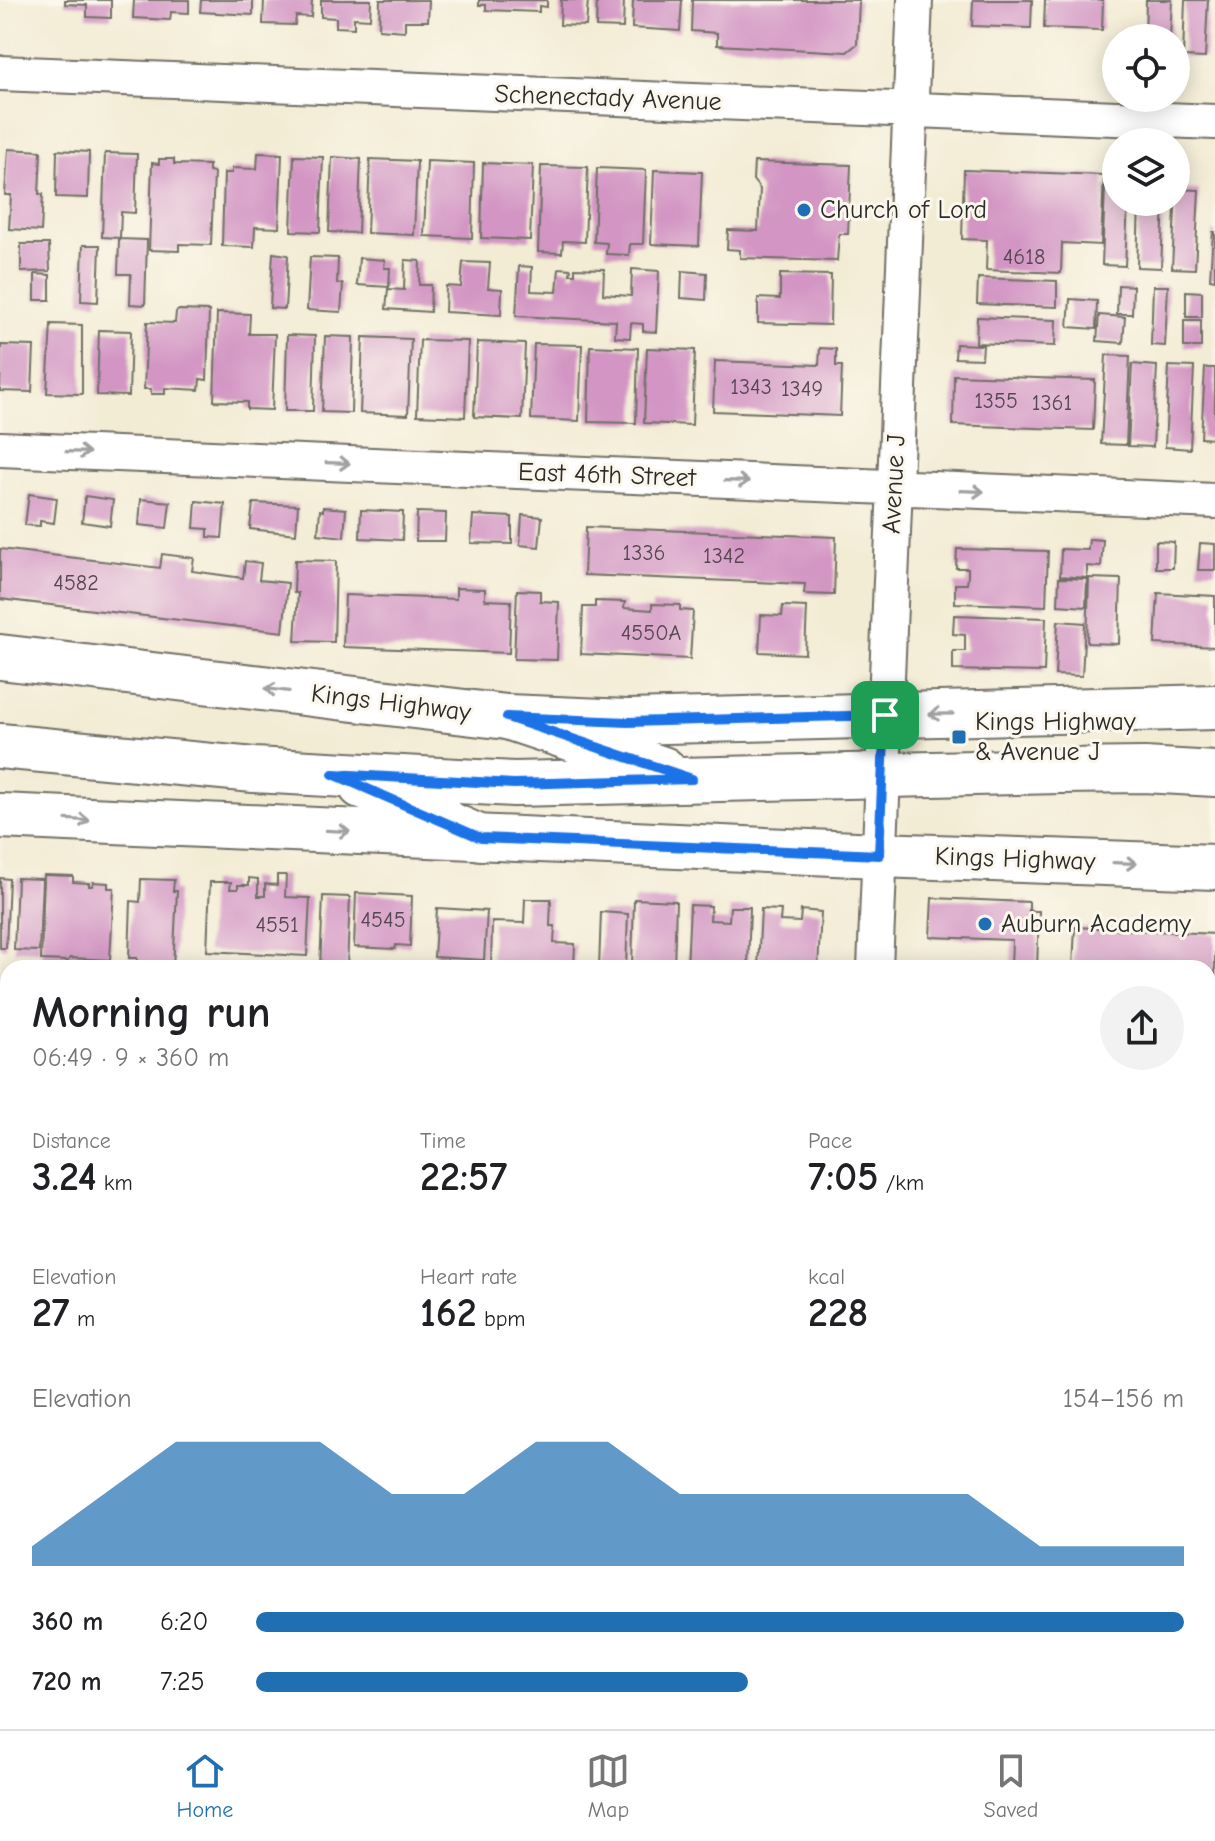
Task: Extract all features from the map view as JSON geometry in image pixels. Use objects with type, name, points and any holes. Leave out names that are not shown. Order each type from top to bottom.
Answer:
[{"type":"street","name":"Avenue J","points":[[875,960],[915,0]]},
{"type":"street","name":"Schenectady Avenue","points":[[0,73],[1215,122]]},
{"type":"street","name":"East 46th Street","points":[[0,449],[1215,501]]},
{"type":"street","name":"Kings Highway","points":[[0,657],[507,717],[628,722],[1215,707]]},
{"type":"street","points":[[507,717],[692,779]]},
{"type":"street","points":[[0,746],[254,770],[514,784],[1144,770],[1215,774]]},
{"type":"street","points":[[333,774],[481,838]]},
{"type":"street","name":"Kings Highway","points":[[0,816],[1215,867]]},
{"type":"building","points":[[65,0],[111,0],[111,18],[87,17],[87,5],[65,4]]},
{"type":"building","points":[[134,0],[189,0],[189,13],[171,12],[170,20],[133,18]]},
{"type":"building","points":[[201,0],[253,0],[253,15],[200,12]]},
{"type":"building","points":[[264,0],[312,0],[311,17],[296,16],[295,25],[263,24]]},
{"type":"building","points":[[321,0],[371,0],[370,19],[354,18],[354,28],[336,27],[336,18],[321,17]]},
{"type":"building","points":[[380,0],[429,0],[428,21],[405,21],[405,31],[379,29]]},
{"type":"building","points":[[479,0],[547,0],[547,7],[539,6],[539,12],[486,10],[486,5],[479,5]]},
{"type":"building","points":[[561,0],[588,0],[586,26],[560,25]]},
{"type":"building","points":[[597,0],[624,0],[623,28],[596,27]]},
{"type":"building","points":[[633,0],[682,0],[680,31],[632,28]]},
{"type":"building","points":[[692,0],[859,0],[857,44],[847,52],[717,45],[717,33],[691,31]]},
{"type":"building","points":[[973,0],[1032,0],[1031,28],[972,26]]},
{"type":"building","points":[[1045,0],[1103,0],[1102,30],[1044,28]]},
{"type":"building","points":[[1146,0],[1172,0],[1171,24],[1145,24]]},
{"type":"building","points":[[1185,0],[1208,0],[1205,58],[1190,57],[1190,24],[1184,24]]},
{"type":"building","points":[[8,149],[41,151],[41,231],[9,229],[11,195],[5,195]]},
{"type":"building","points":[[57,150],[89,152],[88,198],[56,197]]},
{"type":"building","points":[[105,153],[137,154],[135,213],[121,212],[120,238],[102,237]]},
{"type":"building","points":[[258,153],[282,154],[279,228],[255,227],[254,247],[222,246],[224,173],[232,173],[232,168],[257,169]]},
{"type":"building","points":[[294,156],[323,157],[320,232],[291,231]]},
{"type":"building","points":[[332,157],[361,159],[358,233],[329,232]]},
{"type":"building","points":[[159,159],[174,159],[174,164],[209,165],[209,172],[214,173],[211,245],[179,244],[179,251],[149,250],[152,163],[159,164]]},
{"type":"building","points":[[370,159],[417,161],[414,235],[367,233]]},
{"type":"building","points":[[427,161],[474,163],[472,238],[424,236]]},
{"type":"building","name":"Church of Lord","points":[[754,162],[851,165],[848,234],[839,234],[837,261],[740,258],[740,250],[727,249],[728,230],[758,231],[760,189],[753,180]]},
{"type":"building","points":[[483,163],[533,165],[530,240],[481,238]]},
{"type":"building","points":[[541,166],[588,167],[585,242],[563,241],[562,253],[538,252]]},
{"type":"building","points":[[597,168],[646,170],[643,244],[630,244],[629,255],[606,254],[607,243],[594,242]]},
{"type":"building","points":[[654,170],[702,172],[699,246],[651,244]]},
{"type":"building","points":[[964,170],[1102,175],[1101,245],[1062,243],[1061,273],[986,270],[987,240],[962,239]]},
{"type":"building","points":[[1190,190],[1199,190],[1195,269],[1172,268],[1175,216],[1190,216]]},
{"type":"building","points":[[1104,216],[1127,216],[1125,266],[1102,265]]},
{"type":"building","points":[[1139,216],[1163,216],[1161,268],[1137,267]]},
{"type":"building","points":[[1215,232],[1215,280],[1210,279]]},
{"type":"building","points":[[119,239],[147,240],[145,305],[130,304],[131,274],[118,274]]},
{"type":"building","points":[[21,244],[49,244],[50,271],[21,272]]},
{"type":"building","points":[[83,245],[100,245],[98,302],[81,301]]},
{"type":"building","points":[[273,253],[288,255],[285,309],[270,308]]},
{"type":"building","points":[[310,257],[338,258],[337,284],[343,284],[341,312],[307,310]]},
{"type":"building","points":[[359,258],[385,260],[384,268],[390,268],[389,287],[357,285]]},
{"type":"building","points":[[405,260],[420,261],[419,285],[431,285],[430,312],[386,309],[388,289],[404,290]]},
{"type":"building","points":[[463,262],[490,263],[488,288],[502,289],[501,315],[445,312],[446,286],[461,287]]},
{"type":"building","points":[[519,266],[532,267],[531,291],[557,292],[559,268],[571,269],[570,274],[575,274],[575,268],[604,269],[603,294],[631,296],[632,269],[659,271],[656,332],[643,331],[643,324],[631,323],[630,338],[615,337],[616,321],[516,316]]},
{"type":"building","points":[[682,271],[707,273],[706,300],[681,298]]},
{"type":"building","points":[[35,274],[50,275],[50,300],[35,300]]},
{"type":"building","points":[[780,274],[831,275],[830,325],[758,323],[758,298],[780,299]]},
{"type":"building","points":[[978,278],[1057,281],[1057,307],[977,304]]},
{"type":"building","points":[[1118,285],[1133,286],[1132,314],[1117,314]]},
{"type":"building","points":[[1153,286],[1168,286],[1165,346],[1151,345]]},
{"type":"building","points":[[1186,291],[1202,292],[1202,317],[1186,317]]},
{"type":"building","points":[[1070,299],[1097,301],[1096,329],[1068,327]]},
{"type":"building","points":[[179,310],[209,311],[207,380],[200,379],[199,390],[165,388],[165,394],[151,394],[151,389],[144,389],[147,322],[175,323]]},
{"type":"building","points":[[217,313],[250,314],[249,334],[275,334],[272,410],[247,409],[247,402],[214,401]]},
{"type":"building","points":[[1099,315],[1125,317],[1123,343],[1097,341]]},
{"type":"building","points":[[977,317],[1056,320],[1055,346],[976,343]]},
{"type":"building","points":[[1184,320],[1201,320],[1201,347],[1184,347]]},
{"type":"building","points":[[51,324],[82,325],[82,394],[47,393]]},
{"type":"building","points":[[99,330],[131,331],[129,396],[97,395]]},
{"type":"building","points":[[287,335],[315,336],[313,411],[285,411]]},
{"type":"building","points":[[325,336],[353,337],[351,413],[322,412]]},
{"type":"building","points":[[363,337],[411,339],[408,415],[360,413]]},
{"type":"building","points":[[420,340],[468,341],[465,417],[417,415]]},
{"type":"building","points":[[477,342],[525,344],[522,419],[474,417]]},
{"type":"building","points":[[534,344],[582,345],[579,421],[531,419]]},
{"type":"building","points":[[956,344],[983,345],[982,359],[955,358]]},
{"type":"building","points":[[1,345],[34,346],[32,392],[0,391]]},
{"type":"building","points":[[590,346],[638,348],[636,423],[588,422]]},
{"type":"building","points":[[647,348],[695,350],[692,425],[644,423]]},
{"type":"building","points":[[820,348],[836,349],[836,366],[842,366],[840,416],[713,411],[715,361],[819,365]]},
{"type":"building","points":[[1106,355],[1130,356],[1126,445],[1101,444]]},
{"type":"building","points":[[1132,364],[1157,366],[1153,447],[1128,446]]},
{"type":"building","points":[[1169,366],[1194,367],[1190,449],[1165,447]]},
{"type":"building","points":[[1205,368],[1215,368],[1215,439],[1201,438]]},
{"type":"building","points":[[954,375],[1095,380],[1093,430],[953,425]]},
{"type":"building","points":[[29,494],[57,498],[54,523],[40,521],[40,526],[25,525]]},
{"type":"building","points":[[85,496],[113,500],[110,526],[82,522]]},
{"type":"building","points":[[141,499],[170,502],[167,528],[139,525]]},
{"type":"building","points":[[196,501],[225,504],[222,538],[208,537],[208,529],[194,528]]},
{"type":"building","points":[[253,503],[298,505],[296,534],[250,529]]},
{"type":"building","points":[[323,507],[346,509],[344,537],[318,534],[320,510],[323,511]]},
{"type":"building","points":[[361,510],[403,512],[402,540],[360,538]]},
{"type":"building","points":[[417,512],[446,513],[445,541],[416,541]]},
{"type":"building","points":[[473,515],[512,517],[512,544],[471,543]]},
{"type":"building","points":[[522,515],[542,517],[539,547],[520,545]]},
{"type":"building","points":[[586,527],[836,537],[834,595],[804,594],[805,584],[584,575]]},
{"type":"building","points":[[1089,539],[1103,540],[1101,567],[1087,566],[1087,578],[1060,576],[1061,549],[1088,550]]},
{"type":"building","points":[[1156,541],[1174,542],[1173,568],[1156,568]]},
{"type":"building","points":[[1200,543],[1215,544],[1215,570],[1198,570]]},
{"type":"building","points":[[0,549],[160,568],[162,554],[194,558],[192,571],[243,578],[245,561],[261,563],[259,580],[288,583],[283,632],[0,599]]},
{"type":"building","points":[[957,549],[1048,551],[1046,606],[955,603],[955,584],[967,584],[968,576],[968,568],[956,568]]},
{"type":"building","points":[[295,560],[336,561],[334,642],[295,641],[298,593],[294,593]]},
{"type":"building","points":[[1059,578],[1087,579],[1086,607],[1058,605]]},
{"type":"building","points":[[1089,578],[1121,579],[1119,644],[1087,643]]},
{"type":"building","points":[[456,588],[485,589],[485,600],[511,601],[509,653],[343,647],[345,595],[456,599]]},
{"type":"building","points":[[517,590],[540,591],[540,601],[559,602],[557,660],[514,659]]},
{"type":"building","points":[[1158,593],[1215,596],[1215,647],[1155,644]]},
{"type":"building","points":[[595,601],[625,602],[624,608],[652,610],[652,604],[680,605],[680,610],[693,611],[690,659],[581,654],[583,607],[595,607]]},
{"type":"building","points":[[783,606],[807,607],[805,654],[759,652],[761,615],[782,616]]},
{"type":"building","points":[[954,615],[1046,618],[1044,672],[953,670],[953,651],[965,651],[965,635],[953,634]]},
{"type":"building","points":[[1058,621],[1085,623],[1082,676],[1055,675]]},
{"type":"building","points":[[44,875],[73,876],[73,882],[89,883],[89,886],[93,882],[108,883],[108,888],[114,888],[110,960],[41,960]]},
{"type":"building","points":[[277,875],[286,875],[285,897],[310,898],[307,956],[207,951],[210,882],[231,882],[230,889],[238,889],[238,885],[249,885],[249,878],[258,879],[258,896],[265,896],[265,884],[277,885]]},
{"type":"building","points":[[0,878],[9,879],[6,948],[0,948]]},
{"type":"building","points":[[17,878],[42,879],[39,951],[14,950]]},
{"type":"building","points":[[141,879],[174,880],[173,891],[177,891],[173,960],[129,958],[131,901],[140,902]]},
{"type":"building","points":[[356,893],[412,896],[410,946],[396,945],[395,949],[354,947]]},
{"type":"building","points":[[323,896],[350,897],[347,960],[320,960]]},
{"type":"building","name":"Auburn Academy","points":[[932,898],[1029,902],[1029,911],[1039,911],[1037,960],[1011,960],[1012,940],[930,937]]},
{"type":"building","points":[[525,899],[551,899],[550,926],[555,926],[554,943],[575,944],[574,960],[491,960],[492,922],[524,923]]},
{"type":"building","points":[[634,899],[676,901],[674,960],[632,960]]},
{"type":"building","points":[[690,905],[711,906],[710,920],[729,921],[730,907],[750,907],[748,960],[687,960]]},
{"type":"building","points":[[437,908],[487,911],[484,960],[434,957]]},
{"type":"building","points":[[761,909],[781,910],[780,921],[800,922],[801,910],[821,912],[818,960],[758,960]]},
{"type":"building","points":[[601,912],[628,914],[626,960],[599,960]]},
{"type":"building","points":[[1075,927],[1215,934],[1215,960],[1073,960]]},
{"type":"place","name":"Church of Lord","points":[[804,210]]},
{"type":"place","name":"Kings Highway & Avenue J","points":[[959,737]]},
{"type":"place","name":"Auburn Academy","points":[[985,924]]},
{"type":"route","points":[[885,715],[879,855],[481,838],[333,774],[514,784],[692,779],[507,717],[628,722],[885,715]]}]
